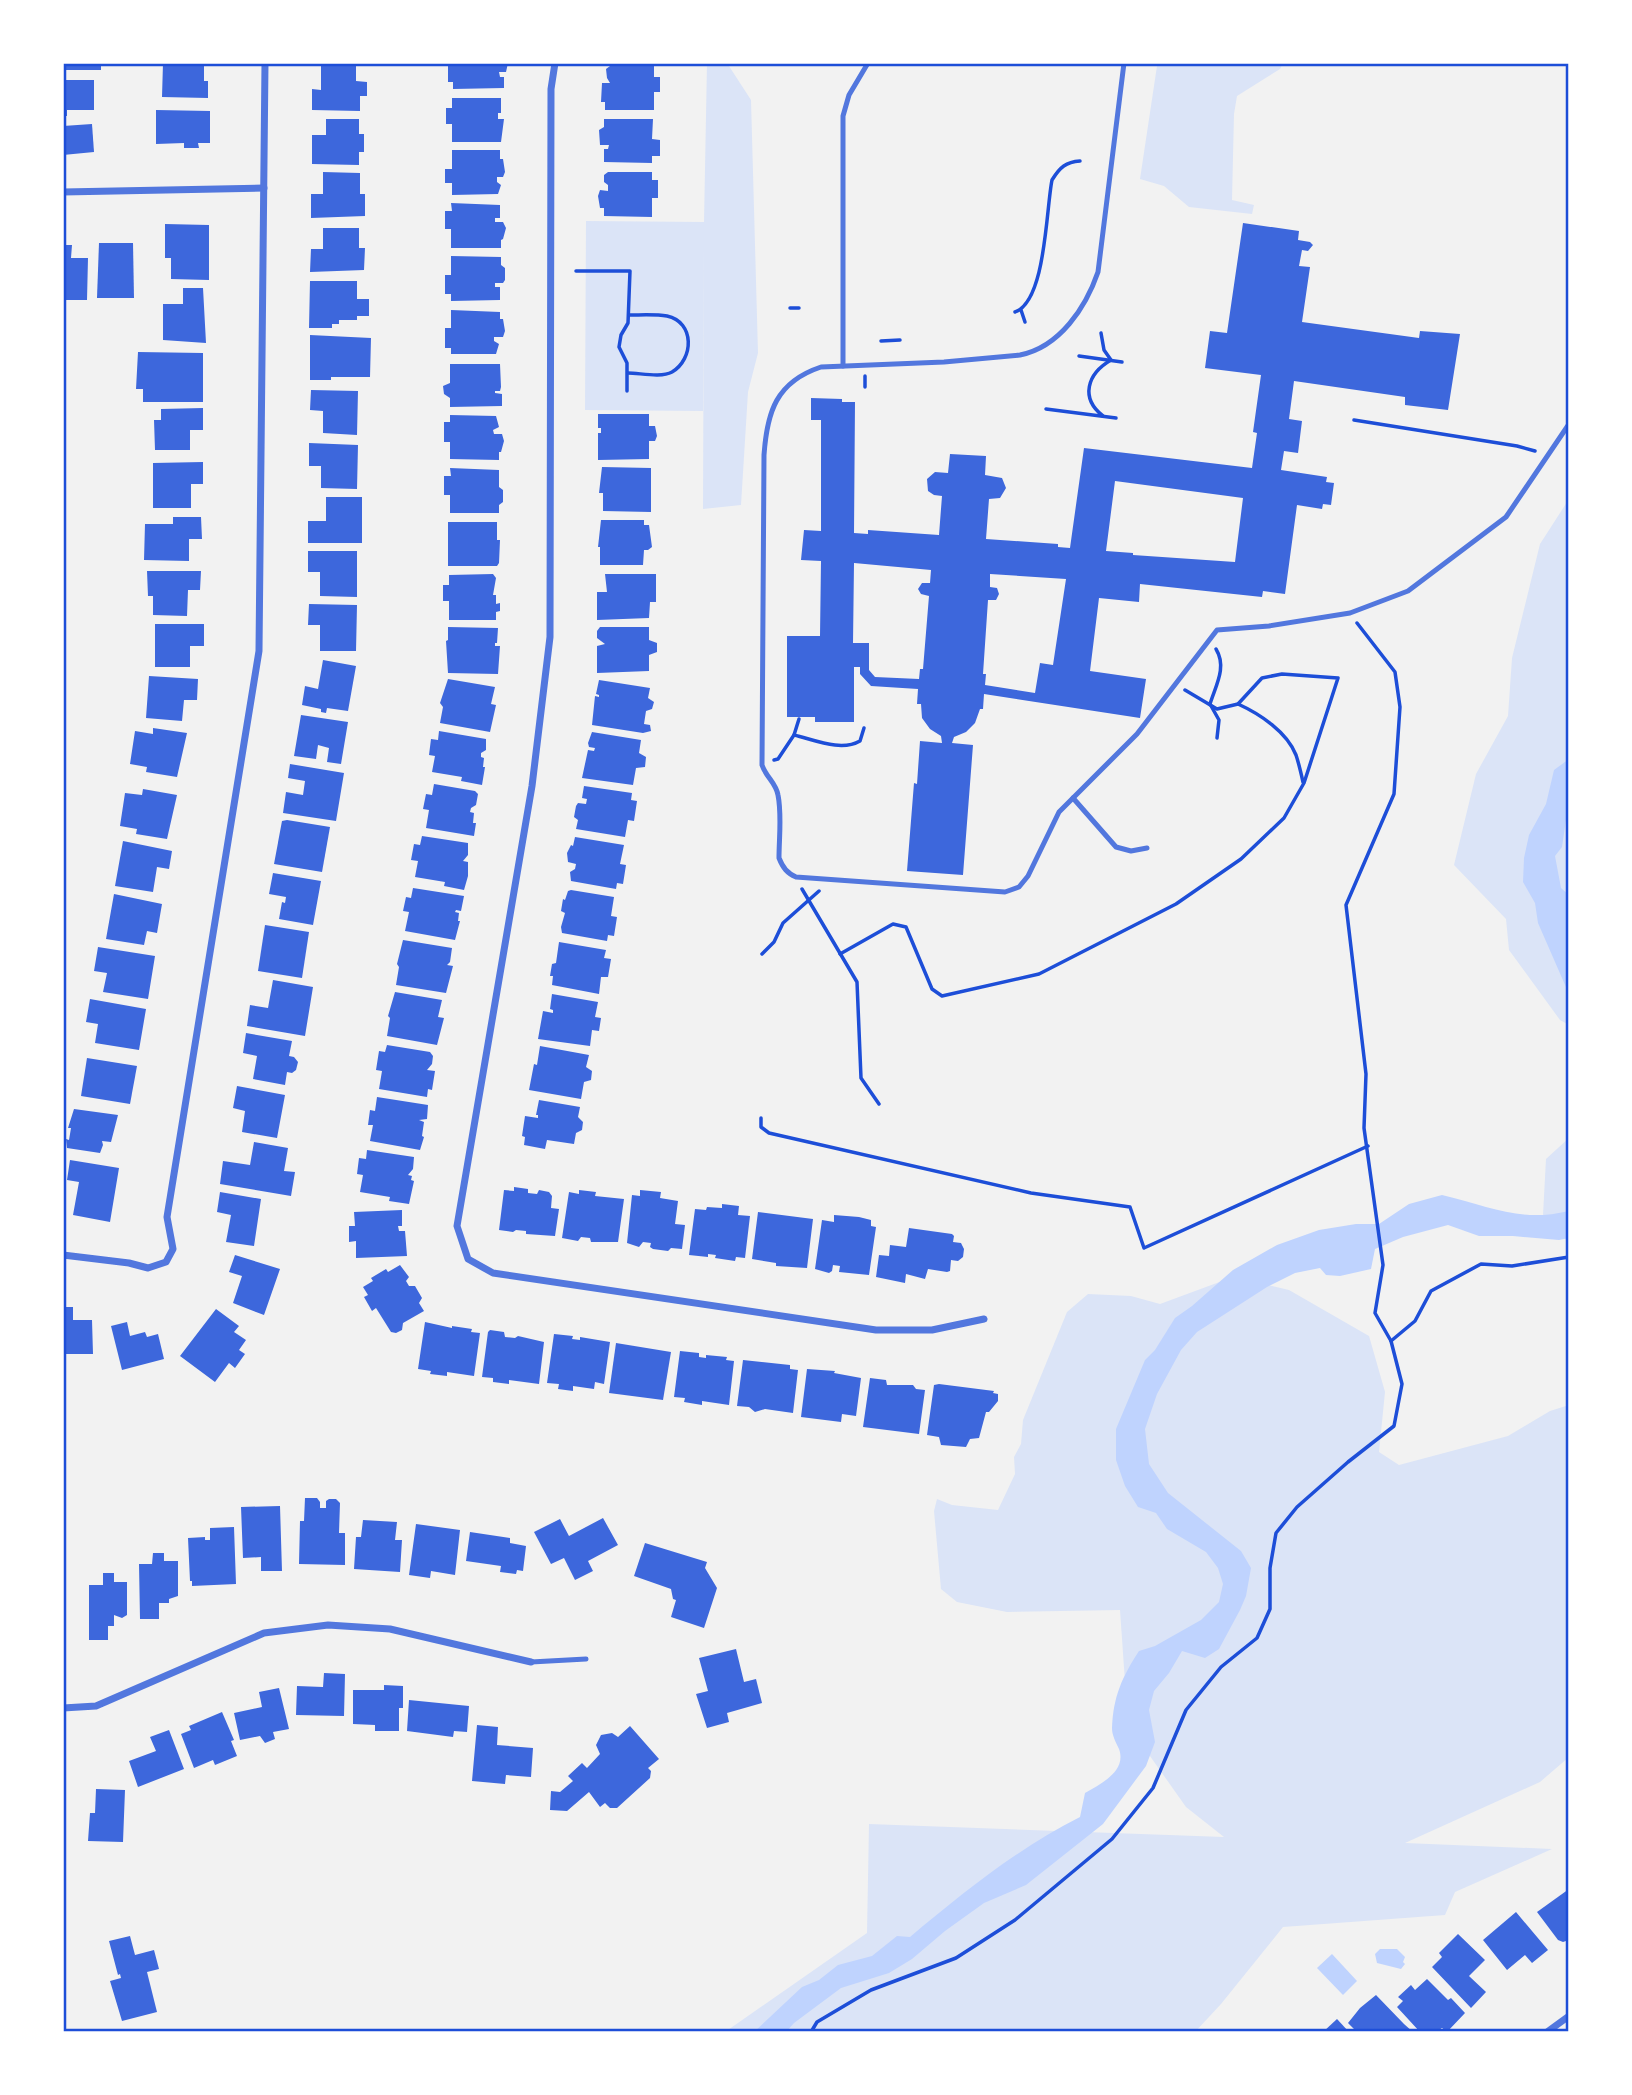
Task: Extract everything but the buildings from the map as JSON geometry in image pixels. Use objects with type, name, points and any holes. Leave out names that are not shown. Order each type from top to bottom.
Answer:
[{"type":"street","points":[[63,1255],[148,1268],[166,1262],[173,1249],[167,1217],[259,651],[265,63]]},
{"type":"street","points":[[555,63],[551,89],[550,637],[532,786],[457,1226],[468,1258],[493,1273],[876,1330],[932,1331],[984,1320]]},
{"type":"street","points":[[63,192],[264,188]]},
{"type":"street","points":[[63,1708],[96,1706],[264,1633],[327,1625],[390,1629],[531,1662]]},
{"type":"street","points":[[1547,2032],[1566,2019],[1569,2030]]},
{"type":"lane","points":[[843,366],[843,116],[849,95],[868,63]]},
{"type":"lane","points":[[1124,63],[1098,272],[1090,295],[1076,316],[1059,334],[1030,353],[1020,355],[944,362],[821,367],[804,373],[788,384],[776,400],[769,419],[764,455],[762,765],[778,795],[779,858],[783,868],[796,877],[1005,892],[1019,887],[1028,876],[1059,812],[1137,734],[1217,629],[1269,626],[1350,613],[1408,591],[1506,517],[1569,424]]},
{"type":"lane","points":[[1073,798],[1116,847],[1131,851],[1147,848]]},
{"type":"lane","points":[[531,1662],[586,1659]]},
{"type":"path","points":[[1015,312],[1021,310],[1041,274],[1052,180],[1068,162],[1080,161]]},
{"type":"path","points":[[576,271],[630,271],[628,323],[621,335],[619,347],[627,363],[627,391]]},
{"type":"path","points":[[790,308],[799,308]]},
{"type":"path","points":[[1021,310],[1025,322]]},
{"type":"path","points":[[627,373],[663,374],[672,371],[682,362],[689,348],[687,332],[680,321],[667,316],[629,315]]},
{"type":"path","points":[[1101,333],[1104,350],[1111,360]]},
{"type":"path","points":[[881,341],[900,341]]},
{"type":"path","points":[[1079,356],[1122,362]]},
{"type":"path","points":[[1103,416],[1090,402],[1091,381],[1096,372],[1111,360]]},
{"type":"path","points":[[865,376],[865,387]]},
{"type":"path","points":[[1046,409],[1116,418]]},
{"type":"path","points":[[1354,420],[1517,446],[1547,455]]},
{"type":"path","points":[[811,2032],[817,2022],[871,1990],[956,1958],[1015,1920],[1112,1839],[1153,1788],[1186,1710],[1221,1667],[1256,1638],[1269,1609],[1270,1568],[1276,1533],[1297,1507],[1394,1426],[1402,1384],[1391,1341],[1375,1313],[1382,1265],[1376,1203],[1364,1128],[1366,1074],[1346,905],[1394,794],[1400,707],[1395,672],[1350,613]]},
{"type":"path","points":[[1210,638],[1222,659],[1221,671],[1210,704],[1219,720],[1217,738]]},
{"type":"path","points":[[840,954],[893,924],[906,927],[932,989],[942,996],[1039,974],[1176,904],[1241,859],[1284,818],[1304,783],[1338,678],[1282,674],[1262,678],[1238,704],[1217,709],[1174,684]]},
{"type":"path","points":[[1238,704],[1253,711],[1284,737],[1296,754],[1304,783]]},
{"type":"path","points":[[762,765],[778,759],[794,735],[799,719]]},
{"type":"path","points":[[794,735],[836,746],[851,746],[860,741],[864,728]]},
{"type":"path","points":[[796,877],[856,982],[861,1078],[879,1104]]},
{"type":"path","points":[[762,954],[774,942],[783,923],[821,889]]},
{"type":"path","points":[[761,1118],[761,1127],[769,1133],[1031,1193],[1130,1207],[1144,1248],[1368,1146]]},
{"type":"path","points":[[1391,1341],[1415,1321],[1431,1291],[1480,1264],[1512,1266],[1569,1257]]},
{"type":"shaded area","points":[[707,63],[727,63],[751,100],[758,353],[748,392],[741,505],[703,509],[704,244],[703,411],[585,410],[586,221],[704,222]]},
{"type":"shaded area","points":[[1161,63],[1283,63],[1280,69],[1237,96],[1234,114],[1232,200],[1254,205],[1252,214],[1189,207],[1164,186],[1140,179],[1157,66]]},
{"type":"shaded area","points":[[1569,499],[1569,1025],[1560,1020],[1509,950],[1506,919],[1454,865],[1476,774],[1508,716],[1512,658],[1540,544]]},
{"type":"shaded area","points":[[1569,1138],[1569,1243],[1543,1215],[1546,1159]]},
{"type":"shaded area","points":[[1233,1277],[1289,1290],[1369,1336],[1385,1392],[1379,1452],[1399,1465],[1508,1436],[1550,1411],[1569,1405],[1569,1757],[1540,1782],[1405,1843],[1552,1849],[1455,1892],[1445,1915],[1283,1927],[1195,2032],[725,2032],[867,1933],[869,1824],[1224,1837],[1186,1807],[1128,1725],[1120,1610],[1007,1612],[957,1602],[941,1589],[934,1511],[937,1499],[952,1505],[998,1510],[1015,1474],[1014,1457],[1021,1444],[1023,1420],[1067,1312],[1088,1294],[1131,1296],[1160,1304]]},
{"type":"water","points":[[1569,759],[1569,799],[1562,847],[1555,856],[1561,888],[1569,895],[1569,994],[1538,923],[1535,903],[1523,882],[1529,835],[1546,804],[1554,770]]},
{"type":"water","points":[[1442,1195],[1520,1214],[1569,1211],[1569,1238],[1559,1240],[1479,1236],[1448,1225],[1403,1237],[1375,1249],[1371,1269],[1340,1276],[1326,1275],[1320,1268],[1295,1273],[1267,1287],[1197,1332],[1181,1350],[1157,1394],[1145,1429],[1149,1464],[1168,1493],[1241,1551],[1251,1568],[1246,1596],[1219,1649],[1205,1658],[1182,1651],[1154,1691],[1149,1710],[1155,1742],[1146,1766],[1103,1824],[1026,1885],[984,1903],[912,1959],[889,1973],[841,1988],[786,2032],[754,2032],[802,1987],[819,1980],[838,1965],[872,1956],[897,1936],[910,1937],[1013,1857],[1080,1817],[1085,1793],[1111,1776],[1119,1764],[1119,1749],[1112,1731],[1114,1707],[1123,1679],[1139,1651],[1155,1646],[1201,1620],[1219,1602],[1223,1584],[1218,1568],[1206,1552],[1167,1529],[1156,1513],[1138,1507],[1125,1486],[1116,1460],[1116,1429],[1145,1360],[1155,1350],[1175,1318],[1233,1270],[1277,1245],[1319,1230],[1356,1224],[1379,1224],[1409,1204]]},
{"type":"water","points":[[1380,1949],[1397,1949],[1405,1957],[1405,1964],[1401,1969],[1377,1963],[1375,1954]]},
{"type":"water","points":[[1332,1954],[1357,1981],[1343,1995],[1317,1968]]}]
